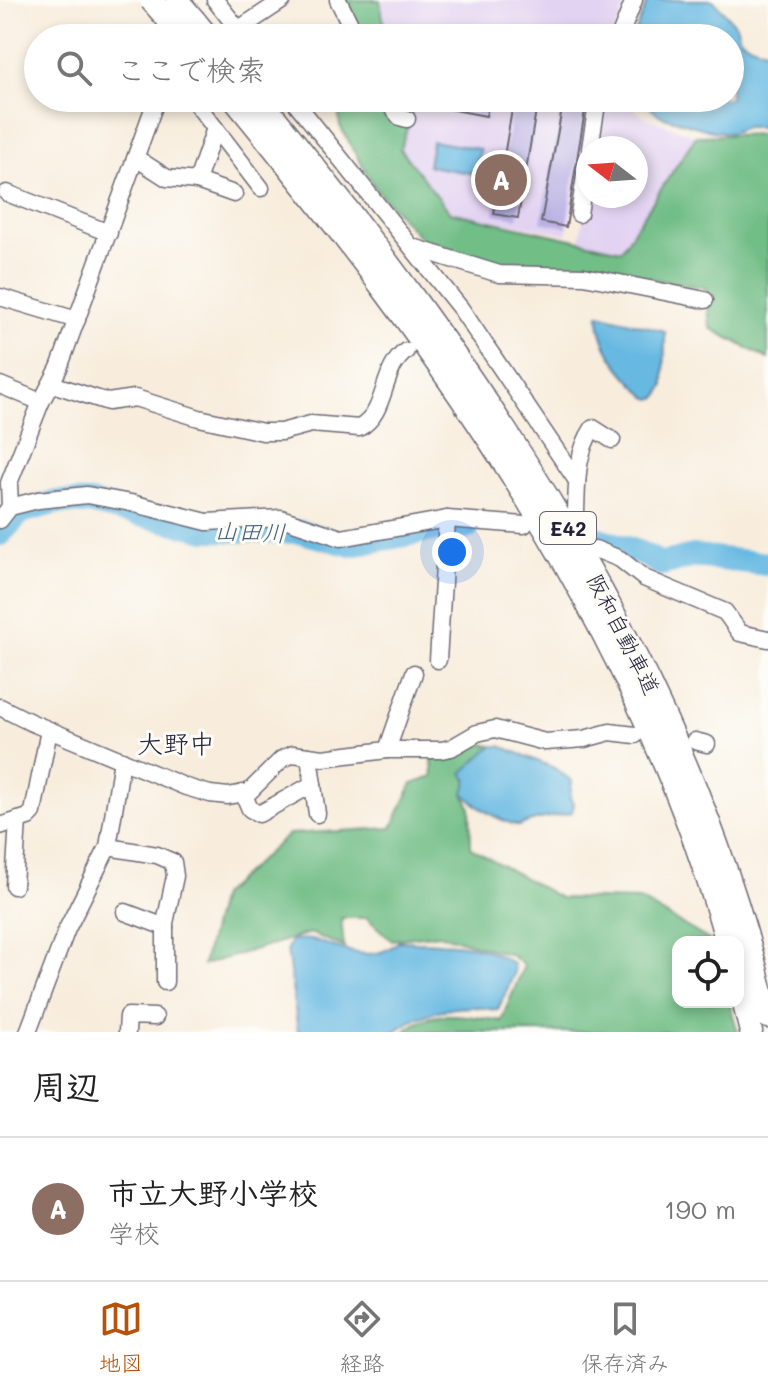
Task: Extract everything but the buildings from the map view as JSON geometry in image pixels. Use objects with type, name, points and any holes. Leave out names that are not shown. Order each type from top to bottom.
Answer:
[{"type":"highway","points":[[151,0],[195,24]]},
{"type":"highway","points":[[177,0],[195,24]]},
{"type":"highway","name":"阪和自動車道","points":[[244,112],[322,208],[446,374],[567,566],[623,672],[657,745],[702,861],[725,936]]},
{"type":"highway","name":"阪和自動車道","points":[[270,112],[462,363],[585,556],[647,677],[697,792],[741,919],[768,1017]]},
{"type":"highway","points":[[744,1004],[751,1032]]},
{"type":"street","points":[[215,0],[234,24]]},
{"type":"street","points":[[254,24],[283,0]]},
{"type":"street","points":[[338,0],[350,24]]},
{"type":"street","points":[[625,24],[634,0]]},
{"type":"street","points":[[152,112],[52,384],[4,487],[5,514],[38,500],[87,495],[207,522],[281,518],[341,538],[447,519],[524,525]]},
{"type":"street","points":[[203,112],[261,188]]},
{"type":"street","points":[[303,112],[414,247],[456,314],[577,481]]},
{"type":"street","points":[[396,112],[407,119],[405,112]]},
{"type":"street","points":[[592,136],[596,112]]},
{"type":"street","points":[[197,181],[215,128]]},
{"type":"street","points":[[136,158],[167,178],[197,181],[234,194]]},
{"type":"street","points":[[7,193],[109,233]]},
{"type":"street","points":[[579,214],[580,208]]},
{"type":"street","points":[[414,247],[499,274],[584,276],[705,300]]},
{"type":"street","points":[[0,297],[77,320]]},
{"type":"street","points":[[52,384],[108,402],[135,398],[199,418],[263,432],[281,432],[311,424],[359,428],[373,417],[395,361],[406,351]]},
{"type":"street","points":[[0,385],[41,402]]},
{"type":"street","points":[[576,512],[582,448],[593,428],[612,440]]},
{"type":"street","points":[[438,660],[447,519]]},
{"type":"street","points":[[595,549],[620,559],[644,578],[725,612],[740,633],[768,639]]},
{"type":"street","points":[[387,750],[414,673]]},
{"type":"street","points":[[0,707],[49,730],[210,794],[243,793],[255,786],[282,759],[293,754],[347,756],[387,750],[451,748],[477,733],[495,729],[545,742],[584,739],[610,732],[635,735]]},
{"type":"street","points":[[0,826],[28,817],[36,804],[49,730]]},
{"type":"street","points":[[309,756],[317,814]]},
{"type":"street","points":[[28,1032],[67,929],[108,847],[122,760]]},
{"type":"street","points":[[243,793],[250,809],[259,814],[313,784]]},
{"type":"street","points":[[14,886],[18,820]]},
{"type":"street","points":[[108,847],[157,855],[173,862],[175,876],[165,927],[165,982]]},
{"type":"street","points":[[125,912],[165,927]]},
{"type":"street","points":[[127,1032],[128,1016],[155,1017]]},
{"type":"shaded area","points":[[380,0],[627,0],[618,24],[384,24]]},
{"type":"shaded area","points":[[410,112],[590,112],[586,136],[576,136],[576,187],[567,234],[450,212],[400,149],[412,116]]},
{"type":"shaded area","points":[[601,112],[638,112],[696,136],[621,250],[580,240],[585,208],[648,208],[648,136],[597,136]]},
{"type":"green space","points":[[339,0],[380,0],[384,24],[342,24]]},
{"type":"green space","points":[[338,112],[410,112],[412,116],[400,149],[450,212],[621,250],[696,136],[768,134],[768,359],[710,328],[706,288],[615,273],[501,265],[421,239],[375,188],[340,126]]},
{"type":"green space","points":[[474,742],[492,746],[463,773],[468,780],[464,793],[470,808],[471,848],[560,898],[640,900],[702,936],[672,936],[672,1008],[731,1008],[738,1032],[404,1032],[415,1024],[439,1016],[463,1015],[501,1021],[524,966],[511,955],[438,934],[391,940],[367,918],[341,918],[344,947],[310,933],[203,965],[220,896],[289,834],[392,828],[412,784],[433,777],[432,759]]},
{"type":"water","points":[[648,0],[713,0],[735,24],[639,24]]},
{"type":"water","points":[[744,41],[768,51],[768,127],[745,127],[730,133],[661,116],[656,112],[744,112]]},
{"type":"water","points":[[432,141],[480,149],[476,174],[428,166]]},
{"type":"water","points":[[599,314],[665,331],[664,386],[658,397],[647,397],[614,360],[603,338]]},
{"type":"water","points":[[492,746],[501,746],[554,768],[572,781],[572,812],[519,826],[496,817],[476,804],[464,793],[468,780],[462,773]]},
{"type":"water","points":[[291,940],[313,940],[369,954],[389,949],[399,941],[458,944],[500,956],[513,964],[514,974],[498,1009],[473,1007],[442,1010],[412,1020],[394,1032],[298,1032],[287,949]]},
{"type":"waterway","name":"山田川","points":[[0,534],[21,512],[57,502],[89,503],[207,530],[301,532],[351,545],[459,525],[468,527]]},
{"type":"waterway","name":"山田川","points":[[590,536],[641,553],[661,564],[694,556],[768,564]]},
{"type":"place","name":"市立大野小学校","points":[[501,180]]},
{"type":"district","name":"大野中","points":[[176,743]]}]
